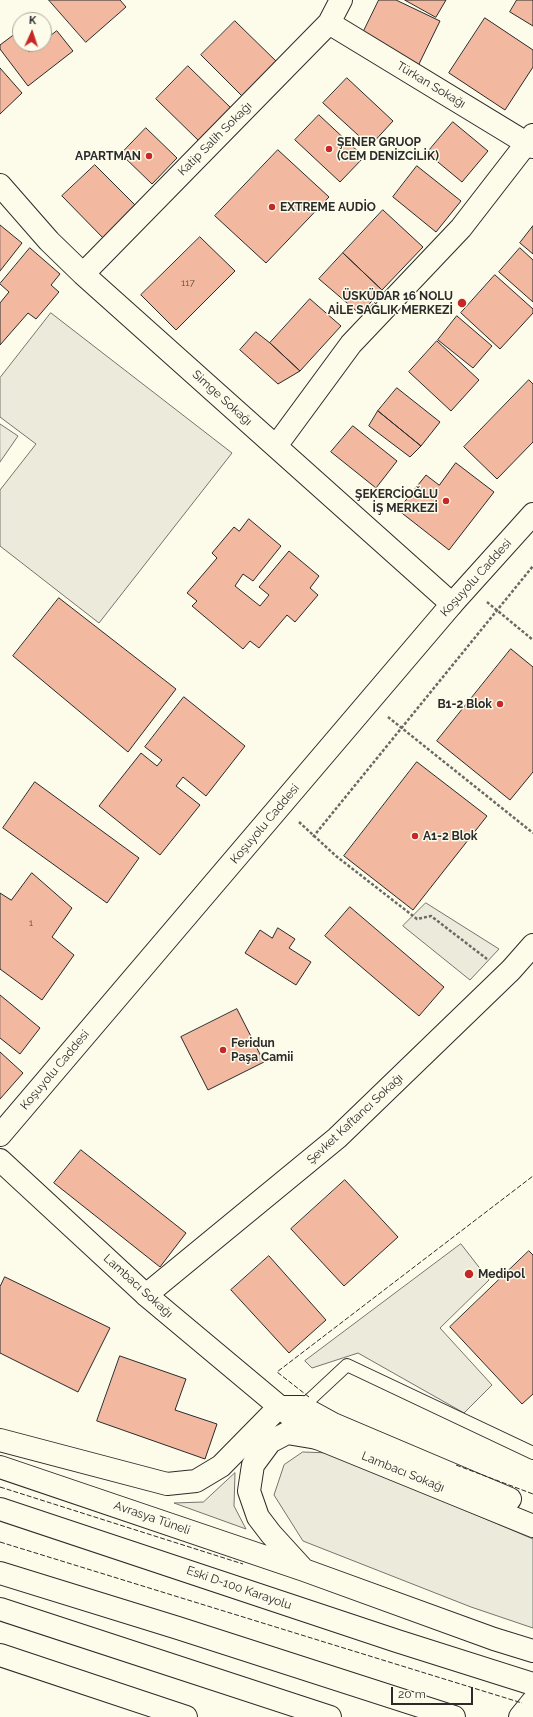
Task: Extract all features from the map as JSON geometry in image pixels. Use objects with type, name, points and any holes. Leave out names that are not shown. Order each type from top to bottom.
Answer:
[{"type":"main road","name":"Katip Salih Sokağı","points":[[82,274],[329,23],[341,0]]},
{"type":"main road","name":"Türkan Sokağı","points":[[329,23],[531,142]]},
{"type":"main road","points":[[276,446],[351,344],[461,228],[531,142]]},
{"type":"main road","name":"Simge Sokağı","points":[[0,185],[49,241],[82,274],[452,604]]},
{"type":"main road","name":"Koşuyolu Caddesi","points":[[0,1135],[452,604],[533,514]]},
{"type":"main road","name":"Şevket Kaftancı Sokağı","points":[[146,1295],[337,1138],[507,974],[533,945]]},
{"type":"main road","name":"Lambacı Sokağı","points":[[0,1160],[146,1295],[317,1438],[532,1512]]},
{"type":"main road","points":[[0,1440],[167,1484],[196,1481],[221,1466],[279,1407]]},
{"type":"main road","name":"Lambacı Sokağı","points":[[279,1407],[302,1407],[333,1424],[532,1512]]},
{"type":"main road","points":[[304,1570],[271,1534],[258,1517],[249,1491],[253,1465],[270,1442],[287,1433],[317,1438]]},
{"type":"main road","name":"Avrasya Tüneli","points":[[0,1467],[304,1570],[494,1639],[533,1651]]},
{"type":"main road","name":"Eski D-100 Karayolu","points":[[0,1509],[396,1641],[533,1684]]},
{"type":"main road","points":[[0,1573],[178,1628],[450,1716]]},
{"type":"main road","points":[[0,1609],[330,1717]]},
{"type":"main road","points":[[0,1655],[186,1717]]},
{"type":"main road","points":[[520,1717],[533,1701]]},
{"type":"lane","points":[[302,1407],[347,1365],[533,1453]]},
{"type":"path","points":[[313,837],[533,566]]},
{"type":"path","points":[[468,586],[533,640]]},
{"type":"path","points":[[369,702],[533,833]]},
{"type":"path","points":[[282,804],[313,837],[417,919],[431,916],[507,974]]},
{"type":"shaded area","points":[[51,313],[232,453],[99,623],[0,546],[0,490],[36,444],[0,417],[0,378]]},
{"type":"shaded area","points":[[0,424],[18,436],[0,462]]},
{"type":"shaded area","points":[[426,903],[499,949],[470,980],[403,926]]},
{"type":"shaded area","points":[[461,1244],[489,1280],[440,1328],[492,1385],[464,1413],[358,1353],[312,1368],[305,1361]]},
{"type":"shaded area","points":[[303,1452],[330,1453],[533,1539],[533,1628],[471,1607],[303,1541],[274,1495],[284,1465]]},
{"type":"shaded area","points":[[235,1473],[234,1506],[246,1529],[174,1503],[203,1502]]},
{"type":"building","points":[[49,0],[120,0],[126,7],[86,42]]},
{"type":"building","points":[[379,0],[396,0],[440,21],[418,66],[360,39]]},
{"type":"building","points":[[405,0],[446,0],[436,17]]},
{"type":"building","points":[[517,0],[533,0],[533,26],[510,12]]},
{"type":"building","points":[[485,18],[533,50],[533,67],[505,110],[449,73]]},
{"type":"building","points":[[235,21],[278,63],[244,98],[201,55]]},
{"type":"building","points":[[57,31],[73,51],[28,86],[0,49],[0,45],[12,36],[12,52],[52,52],[52,35]]},
{"type":"building","points":[[188,66],[232,109],[200,142],[156,99]]},
{"type":"building","points":[[0,68],[22,93],[0,114]]},
{"type":"building","points":[[347,78],[393,121],[370,146],[323,103]]},
{"type":"building","name":"ŞENER GRUOP (CEM DENİZCİLİK)","points":[[319,115],[364,157],[340,182],[295,140]]},
{"type":"building","points":[[453,122],[488,151],[462,182],[427,153]]},
{"type":"building","name":"APARTMAN","points":[[146,128],[177,158],[152,184],[121,154]]},
{"type":"building","name":"EXTREME AUDİO","points":[[278,150],[329,197],[266,263],[215,216]]},
{"type":"building","points":[[95,165],[136,206],[105,240],[62,196]]},
{"type":"building","points":[[417,166],[461,201],[436,232],[393,197]]},
{"type":"building","points":[[383,210],[423,247],[382,290],[343,253]]},
{"type":"building","points":[[0,225],[22,243],[0,271]]},
{"type":"building","points":[[533,226],[533,254],[520,243]]},
{"type":"building","points":[[200,237],[235,271],[176,330],[141,295]]},
{"type":"building","points":[[30,248],[60,274],[51,285],[59,292],[36,319],[28,313],[0,345],[0,303],[9,292],[0,284]]},
{"type":"building","points":[[520,248],[533,260],[533,302],[499,272]]},
{"type":"building","points":[[343,253],[382,290],[360,314],[319,279]]},
{"type":"building","points":[[495,275],[533,309],[533,313],[500,349],[461,313]]},
{"type":"building","points":[[310,299],[341,326],[300,371],[270,343]]},
{"type":"building","points":[[457,316],[492,346],[473,368],[438,340]]},
{"type":"building","points":[[256,332],[300,371],[278,384],[240,350]]},
{"type":"building","points":[[437,341],[479,380],[451,411],[409,372]]},
{"type":"building","points":[[529,380],[533,384],[533,442],[497,479],[464,447]]},
{"type":"building","points":[[397,388],[440,422],[421,446],[378,411]]},
{"type":"building","points":[[378,411],[421,446],[410,457],[369,426]]},
{"type":"building","points":[[353,426],[397,461],[376,488],[331,452]]},
{"type":"building","name":"ŞEKERCİOĞLU İŞ MERKEZİ","points":[[456,463],[494,492],[449,550],[398,510],[426,475],[439,485]]},
{"type":"building","points":[[249,519],[281,546],[253,581],[243,574],[235,586],[260,606],[269,595],[259,587],[289,551],[319,576],[310,588],[318,595],[295,622],[287,615],[259,648],[250,641],[243,649],[192,606],[197,601],[187,593],[217,558],[212,553],[234,527],[239,531]]},
{"type":"building","points":[[59,598],[176,689],[128,752],[13,656]]},
{"type":"building","name":"B1-2 Blok","points":[[511,649],[533,667],[533,772],[510,800],[437,741]]},
{"type":"building","points":[[184,697],[245,746],[206,796],[183,777],[176,786],[200,805],[160,855],[99,806],[141,753],[157,766],[162,760],[145,747]]},
{"type":"building","name":"A1-2 Blok","points":[[417,762],[487,816],[413,910],[344,856]]},
{"type":"building","points":[[35,782],[139,858],[107,903],[3,828]]},
{"type":"building","points":[[32,873],[72,908],[52,937],[74,955],[42,1000],[0,969],[0,893],[11,900]]},
{"type":"building","points":[[350,907],[444,987],[419,1016],[325,936]]},
{"type":"building","points":[[278,928],[295,939],[289,948],[311,962],[296,985],[245,953],[260,930],[272,938]]},
{"type":"building","points":[[0,995],[40,1028],[20,1054],[0,1038]]},
{"type":"building","name":"Feridun Paşa Camii","points":[[237,1009],[264,1062],[208,1090],[181,1037]]},
{"type":"building","points":[[0,1052],[23,1073],[0,1099]]},
{"type":"building","points":[[81,1150],[186,1233],[160,1267],[54,1183]]},
{"type":"building","points":[[345,1180],[398,1237],[344,1286],[291,1229]]},
{"type":"building","points":[[529,1251],[533,1255],[533,1394],[522,1404],[450,1327]]},
{"type":"building","points":[[269,1256],[326,1320],[289,1353],[231,1290]]},
{"type":"building","points":[[5,1277],[110,1328],[78,1392],[0,1353],[0,1287]]},
{"type":"building","points":[[120,1356],[186,1379],[175,1410],[217,1424],[205,1459],[97,1421]]},
{"type":"fence","points":[[309,1397],[277,1372],[533,1176]]},
{"type":"fence","points":[[456,1465],[533,1494]]},
{"type":"fence","points":[[0,1487],[243,1564]]},
{"type":"fence","points":[[0,1542],[522,1703]]},
{"type":"place","name":"ŞENER GRUOP (CEM DENİZCİLİK)","points":[[329,149]]},
{"type":"place","name":"APARTMAN","points":[[149,156]]},
{"type":"place","name":"EXTREME AUDİO","points":[[272,207]]},
{"type":"place","name":"ÜSKÜDAR 16 NOLU AİLE SAĞLIK MERKEZİ","points":[[462,303]]},
{"type":"place","name":"ŞEKERCİOĞLU İŞ MERKEZİ","points":[[446,501]]},
{"type":"place","name":"B1-2 Blok","points":[[500,704]]},
{"type":"place","name":"A1-2 Blok","points":[[415,836]]},
{"type":"place","name":"Feridun Paşa Camii","points":[[223,1050]]},
{"type":"place","name":"Medipol","points":[[469,1274]]}]
